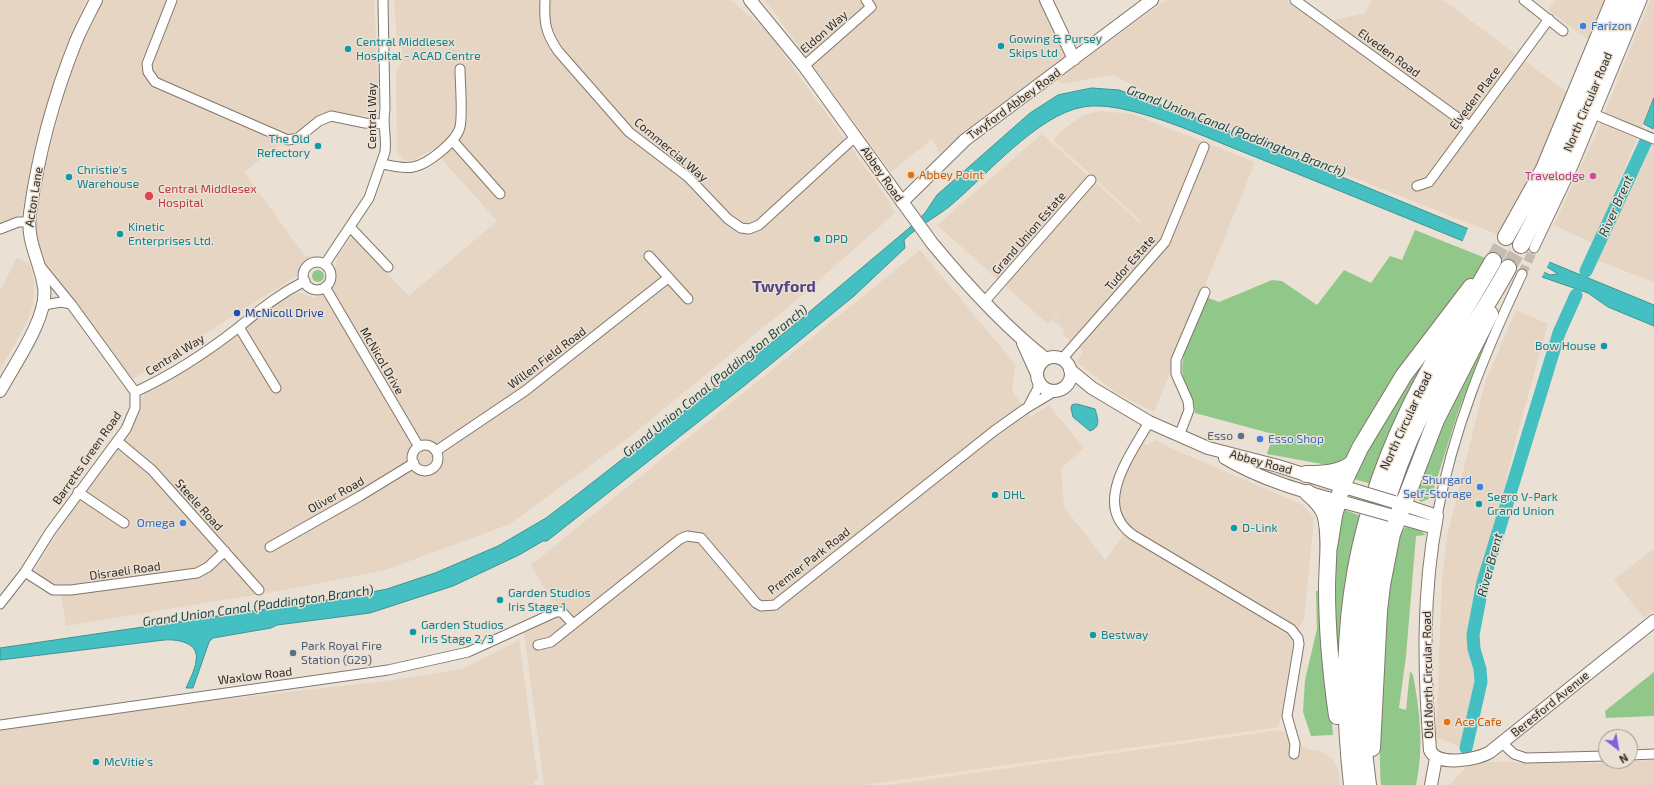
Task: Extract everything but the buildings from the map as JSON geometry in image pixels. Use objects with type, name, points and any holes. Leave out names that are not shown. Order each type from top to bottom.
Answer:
[{"type":"highway","name":"North Circular Road","points":[[1506,237],[1544,169],[1614,0]]},
{"type":"highway","name":"North Circular Road","points":[[1528,246],[1630,0]]},
{"type":"highway","name":"North Circular Road","points":[[1351,785],[1345,665],[1349,611],[1357,562],[1367,517],[1388,454],[1408,409],[1427,373],[1468,307],[1493,261],[1458,301],[1404,375],[1353,463]]},
{"type":"highway","name":"North Circular Road","points":[[1368,785],[1362,741],[1360,664],[1366,595],[1381,520],[1403,454],[1431,396],[1450,362],[1512,271]]},
{"type":"highway","points":[[1372,785],[1372,739],[1381,592],[1396,510],[1436,420],[1512,271]]},
{"type":"highway","points":[[1306,474],[1344,470],[1353,463]]},
{"type":"highway","points":[[1329,547],[1353,463]]},
{"type":"highway","points":[[1308,492],[1326,516],[1329,547],[1327,587],[1332,676],[1341,743],[1351,785]]},
{"type":"street","name":"Acton Lane","points":[[0,391],[32,334],[44,305],[44,287],[30,237],[29,222],[42,147],[52,109],[76,40],[96,0]]},
{"type":"street","points":[[172,0],[147,64],[151,77],[163,86],[288,140],[298,138],[319,121],[331,116],[365,123],[383,124]]},
{"type":"street","name":"Central Way","points":[[325,264],[351,228],[369,198],[383,164],[386,144],[383,124],[385,109],[382,0]]},
{"type":"street","name":"Commercial Way","points":[[546,0],[544,21],[550,39],[558,51],[629,132],[688,177],[728,219],[741,228],[749,229],[759,226],[855,137]]},
{"type":"street","name":"Abbey Road","points":[[750,0],[804,66],[922,231],[954,269],[1022,340],[1046,359]]},
{"type":"street","name":"Eldon Way","points":[[804,66],[871,7],[866,0]]},
{"type":"street","points":[[1046,0],[1074,59]]},
{"type":"street","name":"Elveden Road","points":[[1295,0],[1469,126]]},
{"type":"street","points":[[1524,0],[1563,31]]},
{"type":"street","points":[[1528,246],[1574,164],[1642,0]]},
{"type":"street","name":"Twyford Abbey Road","points":[[902,202],[965,140],[1074,59],[1146,2]]},
{"type":"street","name":"Elveden Place","points":[[1417,186],[1428,182],[1549,19]]},
{"type":"street","points":[[383,164],[405,168],[414,167],[423,164],[453,141],[460,127],[460,68]]},
{"type":"street","points":[[1596,114],[1654,139]]},
{"type":"street","points":[[453,141],[500,194]]},
{"type":"street","name":"Tudor Estate","points":[[1062,359],[1165,242],[1204,147]]},
{"type":"street","name":"Grand Union Estate","points":[[985,301],[1091,180]]},
{"type":"street","points":[[0,229],[18,222],[29,222]]},
{"type":"street","points":[[351,228],[388,267]]},
{"type":"street","points":[[649,256],[688,300]]},
{"type":"street","points":[[317,262],[325,264],[330,271],[331,276],[329,283],[325,287],[313,289],[304,281],[304,274],[307,266],[317,262]]},
{"type":"street","points":[[37,263],[71,304],[135,392]]},
{"type":"street","points":[[1437,516],[1454,444],[1512,271]]},
{"type":"street","name":"Willen Field Road","points":[[436,451],[525,391],[668,278]]},
{"type":"street","name":"Central Way","points":[[135,392],[179,369],[239,327],[272,299],[304,281]]},
{"type":"street","name":"McNicol Drive","points":[[325,287],[420,447]]},
{"type":"street","points":[[1180,436],[1189,410],[1188,401],[1176,374],[1176,360],[1205,292]]},
{"type":"street","points":[[44,305],[61,302],[71,304]]},
{"type":"street","points":[[239,327],[276,388]]},
{"type":"street","name":"Abbey Road","points":[[1022,340],[1038,377]]},
{"type":"street","points":[[1056,357],[1062,359],[1066,362],[1070,370],[1070,378],[1060,389],[1045,388],[1038,377],[1040,364],[1046,359],[1056,357]]},
{"type":"street","name":"Abbey Road","points":[[1070,370],[1092,388],[1149,422],[1208,448],[1254,473],[1308,492],[1345,495],[1396,510],[1437,516]]},
{"type":"street","name":"Premier Park Road","points":[[1025,409],[1037,392],[1038,377]]},
{"type":"street","name":"Abbey Road","points":[[1060,389],[1092,388]]},
{"type":"street","name":"Premier Park Road","points":[[538,646],[551,642],[680,539],[688,536],[701,538],[756,603],[761,606],[775,605],[983,439],[1025,409],[1060,389]]},
{"type":"street","name":"Barretts Green Road","points":[[0,604],[25,572],[50,532],[78,492],[117,441],[131,419],[135,408],[135,392]]},
{"type":"street","points":[[1149,422],[1116,483],[1114,505],[1121,524],[1133,535],[1291,629],[1298,638],[1299,644],[1287,716],[1295,744],[1294,754]]},
{"type":"street","name":"Steele Road","points":[[117,441],[152,470],[259,590]]},
{"type":"street","points":[[426,445],[436,451],[437,462],[432,469],[424,470],[414,463],[414,452],[420,447],[426,445]]},
{"type":"street","name":"Abbey Road","points":[[1208,448],[1306,474],[1345,495]]},
{"type":"street","name":"Oliver Road","points":[[270,547],[360,496],[414,463]]},
{"type":"street","points":[[78,492],[124,523]]},
{"type":"street","name":"Abbey Road","points":[[1396,510],[1435,528]]},
{"type":"street","name":"Old North Circular Road","points":[[1436,758],[1430,750],[1425,657],[1426,610],[1437,516]]},
{"type":"street","name":"Disraeli Road","points":[[25,572],[53,590],[71,590],[197,573],[208,567],[225,552]]},
{"type":"street","name":"Waxlow Road","points":[[0,725],[388,670],[468,652],[552,614],[562,612],[573,624]]},
{"type":"street","name":"Beresford Avenue","points":[[1436,758],[1449,760],[1480,757],[1490,752],[1654,621]]},
{"type":"street","points":[[1502,743],[1514,754],[1526,758],[1598,756]]},
{"type":"street","points":[[1638,755],[1654,754]]},
{"type":"street","points":[[1431,785],[1436,758]]},
{"type":"shaded area","points":[[0,0],[86,0],[65,49],[35,146],[21,215],[0,222]]},
{"type":"shaded area","name":"Central Middlesex Hospital","points":[[102,0],[374,0],[379,105],[376,113],[351,117],[324,113],[299,134],[272,150],[244,172],[305,256],[325,258],[133,379],[43,262],[30,219],[76,53]]},
{"type":"shaded area","points":[[394,0],[731,0],[766,30],[888,199],[895,213],[793,303],[632,435],[510,524],[385,570],[284,590],[66,626],[61,594],[34,572],[77,500],[138,417],[144,394],[285,294],[300,293],[315,298],[332,286],[337,257],[352,237],[409,296],[497,221],[433,149],[414,160],[405,161],[397,153],[396,71],[402,62],[402,49],[397,43]]},
{"type":"shaded area","points":[[765,0],[1039,0],[1066,57],[940,153],[932,139],[891,172]]},
{"type":"shaded area","points":[[1166,0],[1286,0],[1326,30],[1334,20],[1365,13],[1372,0],[1443,0],[1568,93],[1534,176],[1499,235],[1181,109],[1113,75],[1060,84],[1058,79]]},
{"type":"shaded area","name":"Farizon","points":[[1556,0],[1606,0],[1590,41],[1548,10]]},
{"type":"shaded area","points":[[1650,0],[1654,0],[1654,99],[1593,243],[1554,225],[1597,132]]},
{"type":"shaded area","points":[[1100,111],[1132,114],[1255,162],[1154,412],[1115,392],[1077,362],[1083,351],[1063,335],[1065,331],[1053,320],[1099,268],[1048,324],[937,225],[1042,134],[1140,223],[1141,221],[1053,140],[1064,129],[1083,115]]},
{"type":"shaded area","points":[[1654,142],[1654,282],[1596,260]]},
{"type":"shaded area","points":[[920,250],[1015,364],[1012,391],[1031,417],[1049,405],[1084,448],[1061,468],[1064,507],[1105,560],[1123,536],[1108,509],[1112,483],[1134,438],[1147,445],[1157,440],[1168,447],[1303,505],[1314,518],[1304,619],[1294,637],[1279,727],[864,785],[544,785],[524,632],[559,614],[531,565]]},
{"type":"shaded area","points":[[17,258],[29,263],[34,281],[33,304],[28,320],[0,370],[0,291]]},
{"type":"shaded area","points":[[1516,310],[1548,324],[1517,435],[1467,643],[1474,675],[1474,695],[1460,747],[1436,737],[1442,580],[1447,537],[1485,383]]},
{"type":"shaded area","points":[[1654,548],[1654,610],[1644,618],[1614,580]]},
{"type":"shaded area","points":[[519,640],[538,780],[534,781],[534,785],[0,785],[0,730],[178,705],[393,680],[462,669]]},
{"type":"shaded area","points":[[1280,730],[1307,749],[1323,752],[1334,761],[1338,770],[1340,785],[888,785]]},
{"type":"shaded area","points":[[1654,760],[1654,785],[1450,785],[1466,767],[1489,762],[1598,763],[1598,769],[1638,769],[1638,761]]},
{"type":"green space","points":[[1415,230],[1493,261],[1360,448],[1333,466],[1267,454],[1273,434],[1195,413],[1192,397],[1184,381],[1182,367],[1190,336],[1208,298],[1219,302],[1272,280],[1282,281],[1317,305],[1344,270],[1371,283],[1390,256],[1402,260]]},
{"type":"green space","points":[[316,270],[320,270],[324,276],[320,282],[316,282],[312,278],[312,274]]},
{"type":"green space","points":[[1491,328],[1458,412],[1431,498],[1421,502],[1414,494],[1447,407]]},
{"type":"green space","points":[[1416,372],[1420,374],[1388,435],[1371,484],[1354,479],[1356,469],[1397,399]]},
{"type":"green space","points":[[1345,510],[1361,516],[1339,660],[1336,661],[1333,583],[1334,561],[1339,523]]},
{"type":"green space","points":[[1406,527],[1420,530],[1426,535],[1416,536],[1406,656],[1399,708],[1406,710],[1410,671],[1413,675],[1418,703],[1420,757],[1416,785],[1381,785],[1381,692],[1386,607],[1391,570],[1397,542]]},
{"type":"green space","points":[[1320,590],[1333,735],[1311,736],[1303,712],[1305,680],[1317,629],[1316,591]]},
{"type":"green space","points":[[1654,672],[1654,716],[1606,718],[1605,711]]},
{"type":"water","points":[[1092,88],[1119,90],[1203,120],[1654,305],[1654,326],[1608,307],[1588,293],[1542,277],[1471,246],[1463,241],[1163,120],[1120,108],[1100,106],[1083,107],[1066,112],[1030,134],[950,206],[909,235],[904,240],[905,248],[854,296],[744,386],[547,541],[543,541],[519,555],[453,586],[370,613],[277,625],[271,628],[213,638],[209,642],[193,688],[186,688],[192,674],[196,655],[191,646],[175,640],[164,640],[0,660],[0,648],[347,597],[387,589],[435,573],[498,546],[546,518],[789,329],[908,229],[925,213],[937,195],[1030,113],[1058,95]],"holes":[[[1466,234],[1547,267],[1558,274],[1550,275],[1470,240]]]},
{"type":"water","points":[[1654,98],[1654,125],[1653,129],[1644,124]]},
{"type":"water","points":[[1077,404],[1095,409],[1098,422],[1096,427],[1090,431],[1073,417],[1071,408],[1072,405]]},
{"type":"pier","points":[[1469,226],[1550,261],[1546,269],[1469,236],[1545,271],[1541,279],[1470,248],[1462,243]]},
{"type":"waterway","name":"River Brent","points":[[1586,271],[1646,141]]},
{"type":"waterway","name":"River Brent","points":[[1466,748],[1481,682],[1480,669],[1474,649],[1473,635],[1483,582],[1559,333],[1576,295]]},
{"type":"tunnel","points":[[1493,261],[1506,237]]},
{"type":"tunnel","points":[[1508,268],[1521,245]]},
{"type":"tunnel","points":[[1522,274],[1534,248]]},
{"type":"place","name":"Farizon","points":[[1583,26]]},
{"type":"place","name":"Gowing & Pursey Skips Ltd","points":[[1001,46]]},
{"type":"place","name":"Central Middlesex Hospital - ACAD Centre","points":[[348,49]]},
{"type":"place","name":"The Old Refectory","points":[[318,146]]},
{"type":"place","name":"Abbey Point","points":[[911,175]]},
{"type":"place","name":"Travelodge","points":[[1593,176]]},
{"type":"place","name":"Christie's Warehouse","points":[[69,177]]},
{"type":"place","name":"Central Middlesex Hospital","points":[[149,196]]},
{"type":"place","name":"Kinetic Enterprises Ltd.","points":[[120,234]]},
{"type":"place","name":"DPD","points":[[817,239]]},
{"type":"place","name":"McNicoll Drive","points":[[237,313]]},
{"type":"place","name":"Bow House","points":[[1604,346]]},
{"type":"place","name":"Esso","points":[[1241,436]]},
{"type":"place","name":"Esso Shop","points":[[1260,439]]},
{"type":"place","name":"Shurgard Self-Storage","points":[[1480,487]]},
{"type":"place","name":"DHL","points":[[995,495]]},
{"type":"place","name":"Segro V-Park Grand Union","points":[[1479,504]]},
{"type":"place","name":"Omega","points":[[183,523]]},
{"type":"place","name":"D-Link","points":[[1234,528]]},
{"type":"place","name":"Garden Studios Iris Stage 1","points":[[500,600]]},
{"type":"place","name":"Garden Studios Iris Stage 2/3","points":[[413,632]]},
{"type":"place","name":"Bestway","points":[[1093,635]]},
{"type":"place","name":"Park Royal Fire Station (G29)","points":[[293,653]]},
{"type":"place","name":"Ace Cafe","points":[[1447,722]]},
{"type":"place","name":"McVitie's","points":[[96,762]]},
{"type":"district","name":"Twyford","points":[[784,287]]},
{"type":"water label","name":"Grand Union Canal (Paddington Branch)","points":[[1236,131]]},
{"type":"water label","name":"Grand Union Canal (Paddington Branch)","points":[[715,381]]},
{"type":"water label","name":"Grand Union Canal (Paddington Branch)","points":[[258,606]]}]
